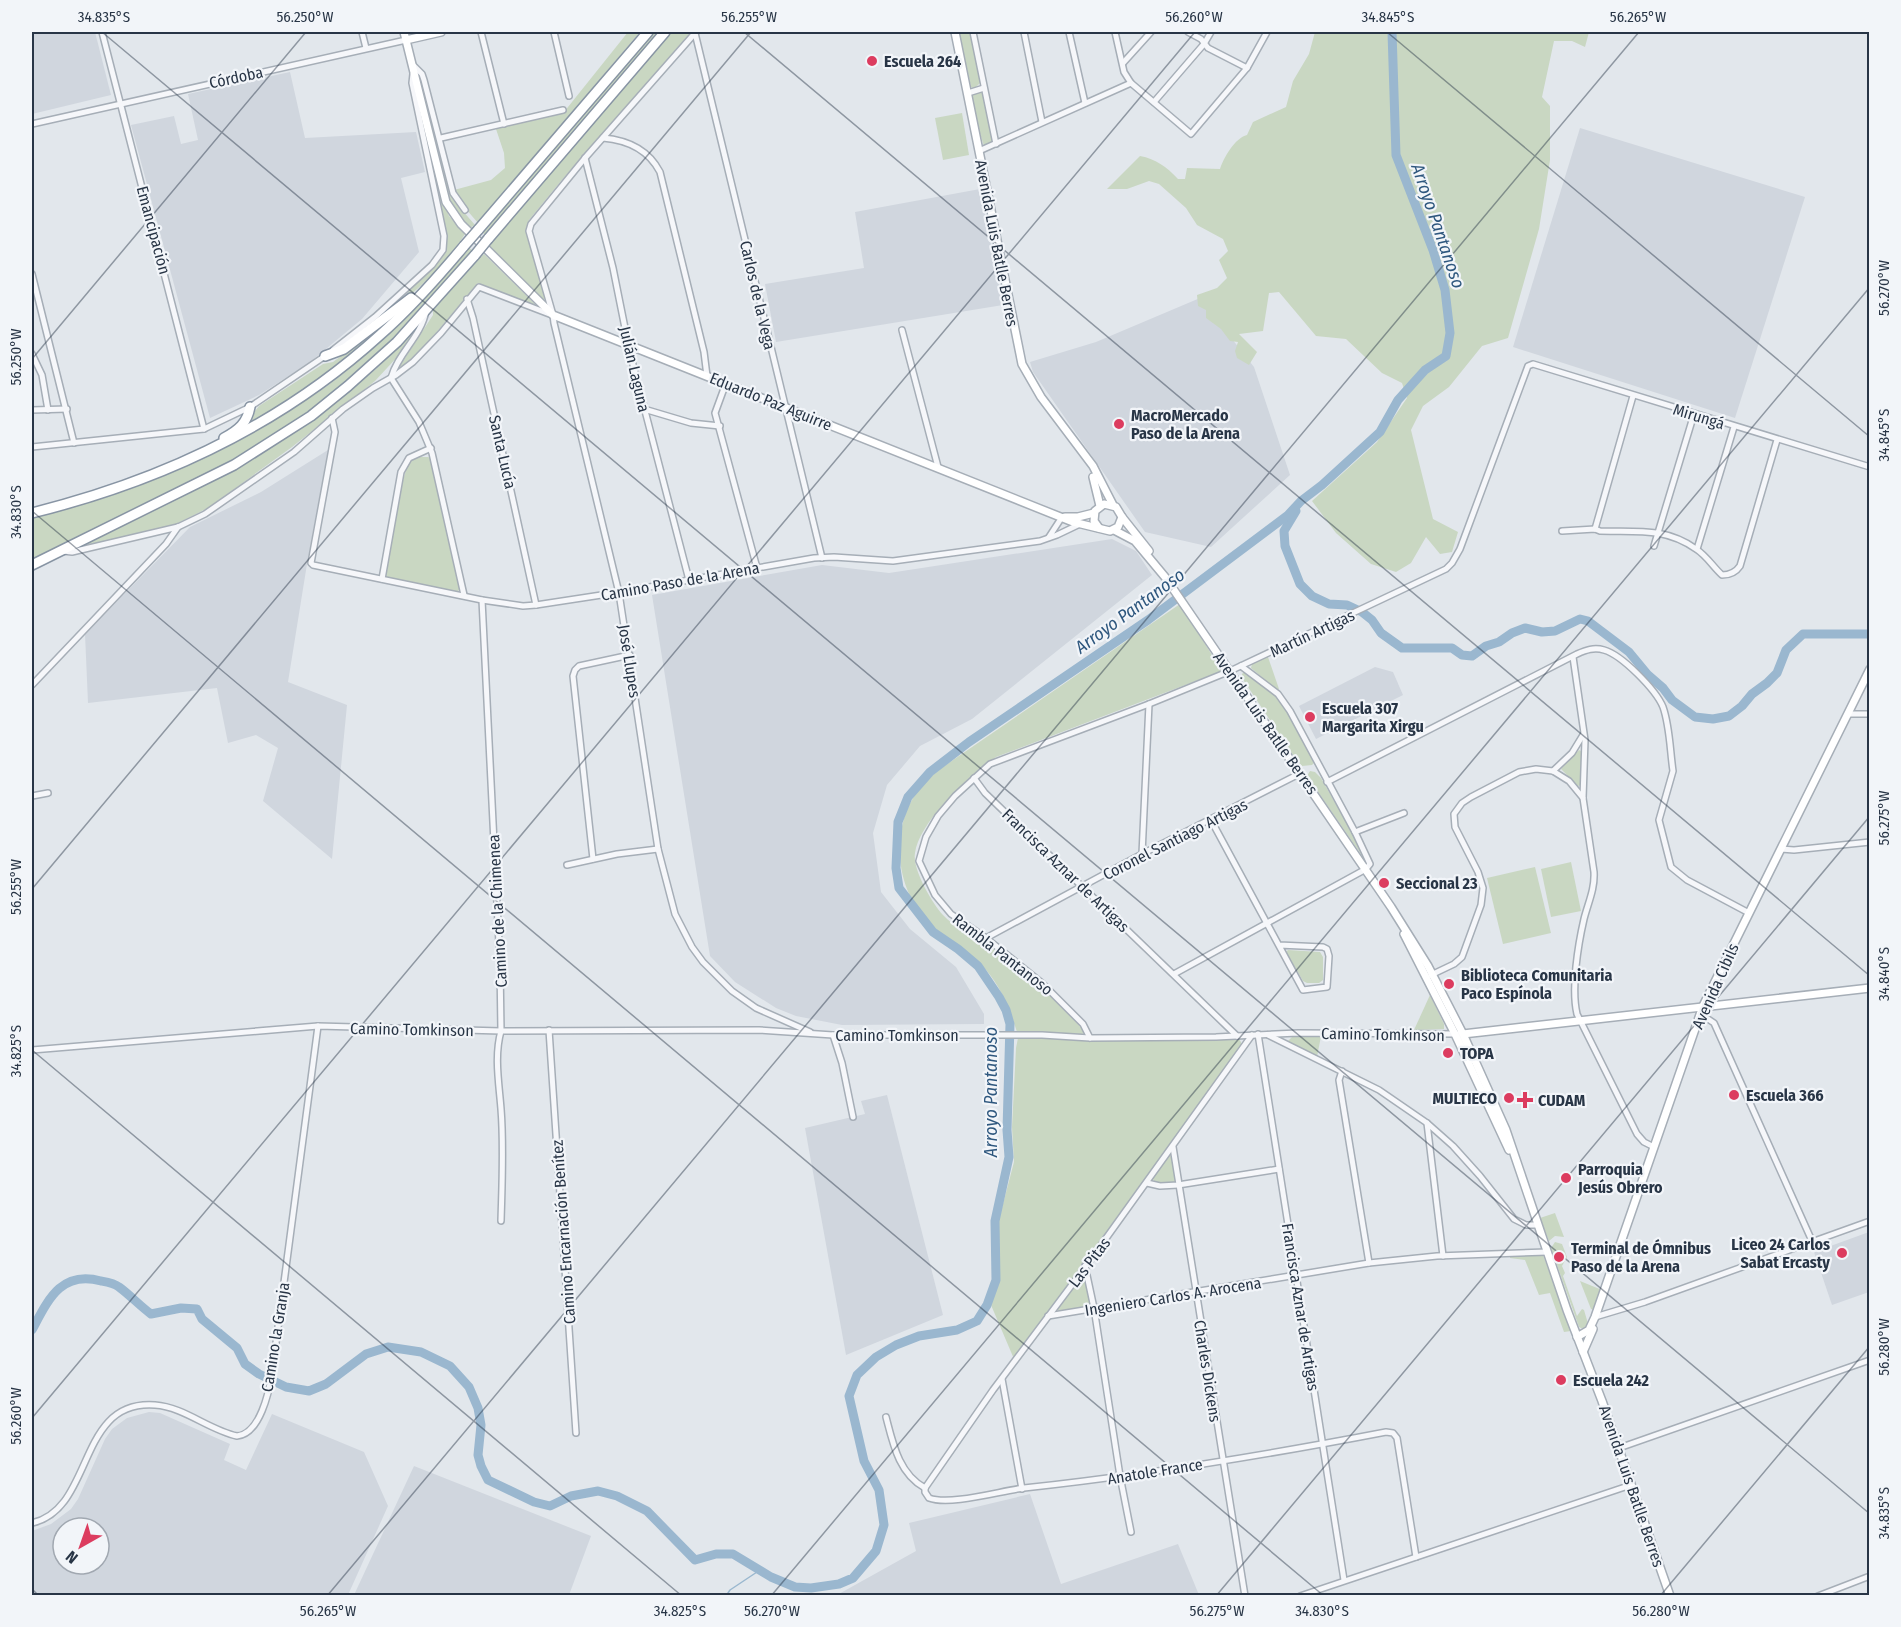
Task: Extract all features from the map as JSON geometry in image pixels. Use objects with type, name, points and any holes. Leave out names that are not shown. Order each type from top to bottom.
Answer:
[{"type":"highway","points":[[32,513],[82,500],[207,452],[259,425],[322,383],[381,334],[434,281],[648,32]]},
{"type":"highway","points":[[32,564],[234,465],[311,416],[348,386],[397,342],[427,310],[665,32]]},
{"type":"highway","points":[[325,356],[344,349],[427,284],[434,281]]},
{"type":"highway","points":[[175,466],[185,457],[239,428],[250,406]]},
{"type":"main road","name":"Córdoba","points":[[406,34],[415,38],[441,32]]},
{"type":"main road","name":"Avenida Luis Batlle Berres","points":[[955,32],[1022,364],[1028,377],[1093,466],[1113,505]]},
{"type":"main road","points":[[406,34],[446,202],[461,224],[553,315]]},
{"type":"main road","points":[[413,63],[415,38]]},
{"type":"main road","name":"Eduardo Paz Aguirre","points":[[553,315],[1062,517]]},
{"type":"main road","name":"Avenida Luis Batlle Berres","points":[[1073,441],[1096,482],[1100,506]]},
{"type":"main road","points":[[1062,517],[1078,520],[1101,530],[1114,530],[1120,524],[1122,517],[1119,509],[1113,505],[1104,504],[1094,513],[1078,520]]},
{"type":"main road","points":[[1094,513],[1096,525],[1101,530]]},
{"type":"main road","name":"Avenida Luis Batlle Berres","points":[[1122,517],[1146,546],[1183,604],[1386,900],[1459,1034],[1520,1174]]},
{"type":"main road","name":"Avenida Luis Batlle Berres","points":[[1114,530],[1135,541],[1167,580]]},
{"type":"main road","name":"Avenida Cibils","points":[[1577,1336],[1589,1330],[1595,1317],[1702,1006],[1869,669]]},
{"type":"main road","name":"Avenida Luis Batlle Berres","points":[[1429,976],[1437,999],[1480,1070],[1506,1130],[1670,1596]]},
{"type":"main road","name":"Camino Tomkinson","points":[[1459,1034],[1869,988]]},
{"type":"main road","name":"Avenida Cibils","points":[[1583,1352],[1595,1324],[1595,1317]]},
{"type":"street","name":"Emancipación","points":[[102,32],[204,429]]},
{"type":"street","points":[[362,32],[366,48]]},
{"type":"street","points":[[481,32],[504,124]]},
{"type":"street","points":[[554,32],[569,96]]},
{"type":"street","points":[[585,158],[696,32]]},
{"type":"street","name":"Carlos de la Vega","points":[[696,32],[822,558]]},
{"type":"street","points":[[973,32],[996,144]]},
{"type":"street","points":[[1024,32],[1042,122]]},
{"type":"street","points":[[1069,32],[1085,103]]},
{"type":"street","points":[[1115,32],[1124,72],[1131,83],[1191,134],[1247,68],[1267,32]]},
{"type":"street","points":[[1123,63],[1151,32]]},
{"type":"street","points":[[1188,32],[1201,39],[1208,48],[1247,68]]},
{"type":"street","points":[[1154,102],[1204,44],[1211,32]]},
{"type":"street","name":"Córdoba","points":[[32,124],[366,48],[406,34]]},
{"type":"street","points":[[413,63],[424,80],[441,138],[453,193],[465,210]]},
{"type":"street","points":[[250,406],[325,356],[375,317],[440,256],[445,244],[412,83],[413,63]]},
{"type":"street","points":[[979,151],[1131,83]]},
{"type":"street","points":[[968,93],[984,88]]},
{"type":"street","points":[[441,138],[563,110]]},
{"type":"street","points":[[603,138],[631,143],[656,165],[660,172],[704,352],[707,376]]},
{"type":"street","name":"José Llupes","points":[[585,158],[531,224],[530,237],[553,315],[619,593],[658,849],[675,914],[692,947],[709,969],[732,991],[747,1003],[773,1017],[817,1034]]},
{"type":"street","name":"Julián Laguna","points":[[585,158],[613,268],[644,409],[689,580]]},
{"type":"street","points":[[32,274],[74,443]]},
{"type":"street","name":"Eduardo Paz Aguirre","points":[[467,299],[479,287],[553,315]]},
{"type":"street","points":[[59,551],[72,552],[178,526],[205,514],[294,452],[332,418],[373,388],[392,378],[413,362],[432,343],[467,299]]},
{"type":"street","name":"Santa Lucía","points":[[467,299],[537,605]]},
{"type":"street","points":[[392,378],[398,361],[424,322],[427,310]]},
{"type":"street","points":[[902,330],[938,467]]},
{"type":"street","points":[[32,356],[42,375],[48,410]]},
{"type":"street","name":"Mirungá","points":[[1528,366],[1533,364],[1869,468]]},
{"type":"street","name":"Martín Artigas","points":[[974,778],[990,764],[1005,757],[1149,704],[1230,671],[1439,573],[1455,559],[1528,366]]},
{"type":"street","points":[[392,378],[419,422],[431,448],[464,596]]},
{"type":"street","points":[[726,383],[715,411],[757,568]]},
{"type":"street","points":[[1595,529],[1633,396]]},
{"type":"street","points":[[644,409],[691,423],[720,426]]},
{"type":"street","points":[[32,410],[67,410]]},
{"type":"street","points":[[1654,546],[1694,414]]},
{"type":"street","points":[[32,447],[204,429],[243,416]]},
{"type":"street","name":"Camino Paso de la Arena","points":[[332,418],[334,432],[310,560],[313,565],[482,600],[523,606],[619,593],[822,558],[893,561],[1040,541],[1078,520]]},
{"type":"street","points":[[1696,549],[1734,427]]},
{"type":"street","points":[[1562,531],[1595,529],[1668,533],[1696,549],[1710,560],[1722,575],[1731,574],[1740,566],[1777,440]]},
{"type":"street","points":[[382,579],[401,472],[409,458],[431,448]]},
{"type":"street","points":[[1049,537],[1062,517]]},
{"type":"street","points":[[32,685],[166,544],[178,526]]},
{"type":"street","name":"Camino de la Chimenea","points":[[482,600],[500,964],[501,1031],[497,1057],[503,1165],[501,1221]]},
{"type":"street","points":[[1327,782],[1573,657],[1594,649],[1606,651],[1620,658],[1654,692],[1663,709],[1673,771],[1659,814],[1659,824],[1671,867],[1679,875],[1749,913]]},
{"type":"street","points":[[593,859],[574,670],[579,666],[630,656]]},
{"type":"street","points":[[1573,657],[1584,734],[1583,798],[1594,880],[1577,969],[1576,1009],[1636,1134],[1644,1142],[1654,1147]]},
{"type":"street","name":"Avenida Luis Batlle Berres","points":[[1241,666],[1269,686],[1285,703],[1369,860],[1370,864],[1366,869]]},
{"type":"street","points":[[1142,854],[1149,704]]},
{"type":"street","points":[[1848,714],[1869,714]]},
{"type":"street","points":[[1553,771],[1572,753],[1584,734]]},
{"type":"street","points":[[1429,976],[1454,964],[1462,957],[1483,898],[1481,880],[1455,827],[1457,809],[1462,803],[1519,772],[1536,770],[1553,771],[1569,781],[1583,798]]},
{"type":"street","name":"Coronel Santiago Artigas","points":[[986,938],[1142,854],[1301,773]]},
{"type":"street","name":"Francisca Aznar de Artigas","points":[[974,778],[985,793],[1237,1036]]},
{"type":"street","name":"Rambla Pantanoso","points":[[974,778],[933,822],[922,847],[919,861],[929,885],[944,907],[1042,983],[1083,1024],[1090,1038]]},
{"type":"street","points":[[32,796],[48,794]]},
{"type":"street","points":[[1355,832],[1404,813]]},
{"type":"street","points":[[1211,820],[1303,990],[1327,987],[1329,956],[1327,949],[1323,946],[1279,945]]},
{"type":"street","points":[[1781,849],[1794,850],[1869,842]]},
{"type":"street","points":[[567,865],[658,849]]},
{"type":"street","points":[[1174,974],[1366,869]]},
{"type":"street","points":[[1698,1018],[1708,1019],[1714,1023],[1812,1241]]},
{"type":"street","name":"Camino Tomkinson","points":[[32,1050],[318,1026],[501,1031],[759,1030],[833,1035],[997,1034],[1090,1038],[1266,1034],[1459,1034]]},
{"type":"street","name":"Camino la Granja","points":[[32,1523],[50,1516],[62,1505],[98,1436],[109,1421],[136,1406],[161,1406],[240,1436],[254,1427],[270,1388],[312,1054],[318,1026]]},
{"type":"street","name":"Camino Encarnación Benítez","points":[[549,1030],[576,1433]]},
{"type":"street","points":[[1266,1034],[1379,1090],[1427,1123],[1453,1146],[1514,1219],[1526,1225],[1538,1225]]},
{"type":"street","points":[[833,1035],[842,1063],[853,1117]]},
{"type":"street","name":"Francisca Aznar de Artigas","points":[[1255,1035],[1279,1169],[1344,1580]]},
{"type":"street","name":"Las Pitas","points":[[925,1488],[1002,1379],[1255,1035]]},
{"type":"street","points":[[1342,1071],[1339,1080],[1369,1263]]},
{"type":"street","points":[[1427,1123],[1443,1256]]},
{"type":"street","name":"Charles Dickens","points":[[1173,1147],[1245,1596]]},
{"type":"street","points":[[1147,1183],[1160,1186],[1178,1185],[1279,1169]]},
{"type":"street","points":[[1595,1317],[1645,1302],[1869,1221]]},
{"type":"street","name":"Ingeniero Carlos A. Arocena","points":[[1048,1316],[1369,1263],[1443,1256],[1547,1251]]},
{"type":"street","points":[[1085,1266],[1131,1532]]},
{"type":"street","points":[[1618,1448],[1869,1360]]},
{"type":"street","points":[[1002,1379],[1022,1489]]},
{"type":"street","points":[[886,1418],[901,1462],[909,1477],[925,1488]]},
{"type":"street","name":"Anatole France","points":[[925,1488],[926,1495],[939,1501],[1120,1476],[1386,1432],[1393,1433],[1397,1438],[1416,1557]]},
{"type":"street","points":[[1300,1596],[1631,1485]]},
{"type":"street","points":[[1818,1596],[1869,1576]]},
{"type":"shaded area","points":[[32,32],[95,32],[111,95],[32,114]]},
{"type":"shaded area","points":[[290,72],[305,138],[416,132],[425,172],[401,178],[419,252],[362,319],[309,363],[259,395],[210,418],[131,125],[174,116],[181,144],[198,140],[188,94]]},
{"type":"shaded area","points":[[1580,128],[1805,197],[1735,418],[1513,347]]},
{"type":"shaded area","points":[[980,189],[1003,305],[776,342],[765,284],[864,268],[855,212]]},
{"type":"shaded area","points":[[1200,298],[1254,367],[1290,475],[1211,547],[1145,532],[1033,372],[1030,362],[1096,342]]},
{"type":"shaded area","points":[[328,450],[288,682],[347,705],[332,859],[263,801],[278,748],[256,735],[228,743],[217,688],[88,703],[85,634],[190,527],[261,492]]},
{"type":"shaded area","points":[[1112,539],[1136,551],[1152,575],[972,719],[920,746],[887,785],[873,833],[881,892],[910,929],[956,967],[984,1014],[984,1024],[842,1025],[796,1016],[776,1008],[735,982],[710,956],[652,595],[822,565],[889,573]]},
{"type":"shaded area","points":[[1375,667],[1393,672],[1403,695],[1316,739],[1299,706]]},
{"type":"shaded area","points":[[887,1095],[943,1315],[846,1355],[805,1128],[865,1114],[861,1101]]},
{"type":"shaded area","points":[[1869,1232],[1869,1292],[1832,1305],[1814,1252]]},
{"type":"shaded area","points":[[149,1412],[160,1413],[230,1444],[224,1460],[246,1470],[272,1414],[364,1452],[388,1506],[348,1595],[32,1595],[32,1531],[51,1524],[51,1576],[111,1576],[111,1516],[62,1516],[71,1509],[78,1499],[105,1439],[112,1429],[127,1418]]},
{"type":"shaded area","points":[[414,1466],[591,1536],[569,1595],[354,1595]]},
{"type":"shaded area","points":[[1030,1494],[1061,1584],[1178,1544],[1199,1595],[837,1595],[916,1551],[909,1523]]},
{"type":"green space","points":[[628,32],[640,32],[478,223],[460,202],[454,190],[491,180],[505,168],[504,153],[496,129],[564,112]]},
{"type":"green space","points":[[652,32],[662,32],[487,237],[481,231]]},
{"type":"green space","points":[[670,32],[691,32],[529,220],[526,230],[545,298],[542,301],[489,249],[492,240]]},
{"type":"green space","points":[[959,32],[972,34],[981,82],[974,89],[971,87]]},
{"type":"green space","points":[[1315,32],[1589,32],[1585,47],[1572,41],[1554,41],[1542,97],[1550,106],[1550,160],[1539,229],[1508,338],[1482,346],[1449,387],[1423,406],[1411,430],[1433,519],[1458,532],[1452,552],[1440,554],[1426,537],[1411,563],[1396,572],[1371,564],[1336,533],[1312,501],[1377,442],[1407,398],[1402,383],[1382,373],[1346,339],[1316,336],[1279,292],[1269,293],[1263,331],[1239,334],[1257,352],[1249,365],[1237,358],[1235,351],[1238,342],[1230,341],[1221,329],[1206,318],[1206,310],[1198,306],[1197,295],[1217,288],[1227,278],[1219,260],[1228,251],[1223,239],[1197,225],[1186,208],[1159,184],[1149,181],[1127,189],[1107,189],[1140,156],[1161,164],[1178,179],[1185,179],[1187,168],[1220,169],[1230,149],[1238,140],[1247,135],[1253,122],[1286,107],[1293,81],[1309,54]]},
{"type":"green space","points":[[421,79],[451,193],[475,225],[468,229],[449,200]]},
{"type":"green space","points":[[983,93],[993,141],[984,146],[976,121],[972,95]]},
{"type":"green space","points":[[962,113],[969,155],[943,160],[935,118]]},
{"type":"green space","points":[[424,121],[443,202],[449,216],[465,234],[453,252],[406,299],[411,289],[440,261],[447,247],[421,122]]},
{"type":"green space","points":[[468,247],[473,251],[397,336],[347,382],[311,410],[274,435],[196,481],[32,559],[32,518],[101,498],[168,473],[232,444],[295,407],[350,368]]},
{"type":"green space","points":[[484,254],[536,305],[533,306],[478,283],[420,352],[396,372],[433,315],[433,310],[463,274]]},
{"type":"green space","points":[[393,317],[361,347],[325,375],[251,423],[259,406],[323,364],[333,362]]},
{"type":"green space","points":[[418,327],[400,354],[375,381],[292,447],[208,508],[176,524],[77,548],[205,485],[282,441],[343,397],[377,368]]},
{"type":"green space","points":[[418,457],[432,459],[460,588],[457,593],[386,578],[406,470],[410,462]]},
{"type":"green space","points":[[1180,604],[1222,671],[996,757],[947,800],[926,827],[919,841],[915,853],[917,868],[929,894],[943,915],[1033,978],[1086,1033],[1017,1032],[1004,999],[986,970],[929,924],[909,895],[900,860],[902,824],[908,807],[919,789],[940,769]]},
{"type":"green space","points":[[1268,657],[1279,689],[1277,690],[1251,668],[1252,664]]},
{"type":"green space","points":[[1244,672],[1273,691],[1284,705],[1314,763],[1312,765],[1302,766],[1297,761],[1242,678]]},
{"type":"green space","points":[[1579,750],[1583,752],[1582,785],[1578,786],[1561,769]]},
{"type":"green space","points":[[1310,771],[1315,772],[1321,778],[1367,863],[1307,776]]},
{"type":"green space","points":[[1571,862],[1581,911],[1551,917],[1541,869]]},
{"type":"green space","points":[[1535,867],[1551,933],[1503,944],[1487,878]]},
{"type":"green space","points":[[1288,950],[1320,952],[1323,957],[1323,980],[1319,983],[1303,981],[1286,952]]},
{"type":"green space","points":[[1430,995],[1444,1024],[1444,1029],[1414,1030]]},
{"type":"green space","points":[[1321,1036],[1317,1057],[1291,1045],[1288,1041],[1292,1037]]},
{"type":"green space","points":[[1018,1038],[1238,1038],[1241,1045],[1014,1359],[991,1305],[996,1279],[995,1256],[999,1219],[1014,1162],[1012,1127],[1016,1048]]},
{"type":"green space","points":[[1170,1153],[1176,1181],[1174,1183],[1155,1183],[1152,1177]]},
{"type":"green space","points":[[1555,1213],[1564,1237],[1555,1236],[1549,1241],[1540,1218]]},
{"type":"green space","points":[[1555,1242],[1562,1244],[1567,1257],[1562,1266],[1565,1273],[1563,1276],[1577,1316],[1582,1309],[1584,1310],[1589,1327],[1585,1330],[1579,1327],[1551,1248]]},
{"type":"green space","points":[[1543,1255],[1571,1331],[1564,1332],[1550,1293],[1539,1295],[1525,1260],[1510,1258],[1510,1256]]},
{"type":"green space","points":[[1084,1272],[1091,1304],[1087,1308],[1059,1312],[1057,1309]]},
{"type":"green space","points":[[1580,1281],[1602,1290],[1594,1310],[1591,1309]]},
{"type":"waterway","name":"Arroyo Pantanoso","points":[[32,1330],[57,1290],[76,1280],[87,1279],[108,1282],[117,1286],[151,1314],[181,1308],[197,1309],[202,1319],[237,1348],[245,1364],[259,1374],[286,1387],[309,1391],[326,1384],[366,1354],[388,1347],[421,1352],[450,1366],[469,1387],[478,1408],[481,1425],[478,1455],[488,1480],[534,1502],[550,1506],[571,1496],[598,1491],[617,1496],[647,1511],[695,1560],[716,1554],[733,1554],[771,1577],[795,1587],[811,1588],[839,1584],[853,1578],[876,1551],[884,1525],[879,1490],[864,1461],[849,1396],[857,1375],[876,1357],[896,1345],[919,1336],[957,1330],[977,1321],[987,1305],[996,1280],[995,1221],[1009,1157],[1007,1130],[1010,1024],[1006,1010],[978,966],[933,932],[899,888],[896,868],[898,822],[908,797],[930,772],[969,742],[1148,620],[1288,515],[1380,432],[1398,400],[1425,370],[1446,356],[1450,333],[1445,290],[1433,250],[1396,155],[1392,32]]},
{"type":"waterway","points":[[1296,511],[1284,531],[1285,546],[1300,584],[1312,596],[1329,604],[1347,605],[1362,612],[1372,620],[1381,633],[1402,648],[1452,648],[1462,655],[1472,656],[1486,646],[1499,642],[1525,628],[1542,632],[1555,631],[1580,619],[1588,621],[1629,652],[1672,700],[1695,717],[1713,719],[1729,716],[1777,673],[1786,650],[1803,634],[1870,634]]},
{"type":"waterway","points":[[726,1596],[730,1590],[760,1570]]},
{"type":"place","name":"Escuela 264","points":[[872,61]]},
{"type":"place","name":"MacroMercado Paso de la Arena","points":[[1119,424]]},
{"type":"place","name":"Escuela 307 Margarita Xirgu","points":[[1310,717]]},
{"type":"place","name":"Seccional 23","points":[[1384,883]]},
{"type":"place","name":"Biblioteca Comunitaria Paco Espínola","points":[[1449,984]]},
{"type":"place","name":"TOPA","points":[[1448,1053]]},
{"type":"place","name":"Escuela 366","points":[[1734,1095]]},
{"type":"place","name":"MULTIECO","points":[[1509,1098]]},
{"type":"place","name":"CUDAM","points":[[1525,1100]]},
{"type":"place","name":"Parroquia Jesús Obrero","points":[[1566,1178]]},
{"type":"place","name":"Liceo 24 Carlos Sabat Ercasty","points":[[1842,1253]]},
{"type":"place","name":"Terminal de Ómnibus Paso de la Arena","points":[[1559,1257]]},
{"type":"place","name":"Escuela 242","points":[[1561,1380]]}]
